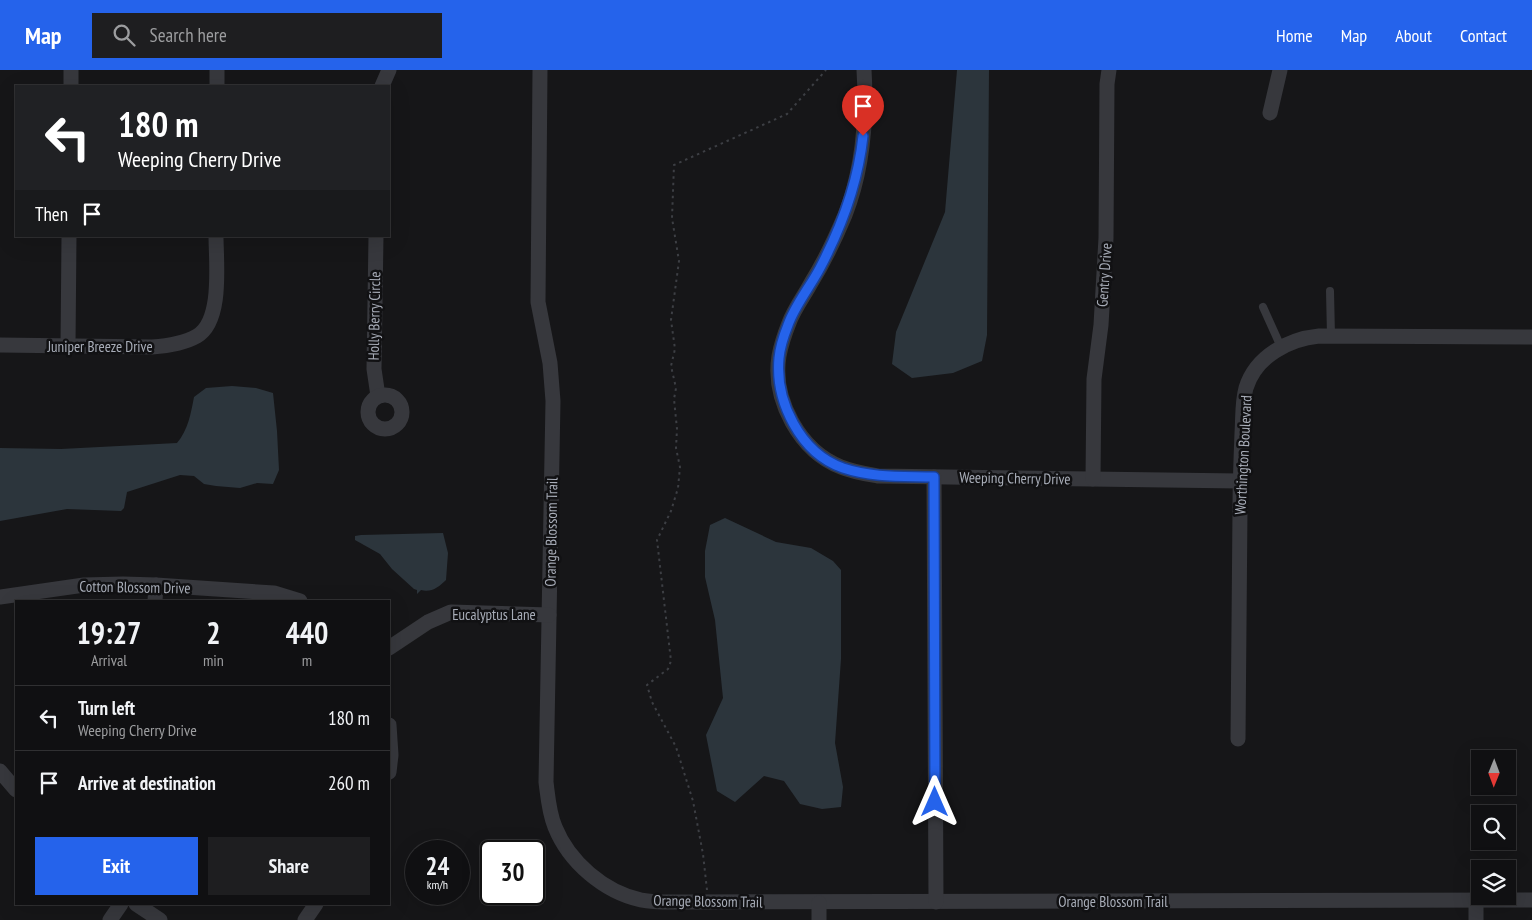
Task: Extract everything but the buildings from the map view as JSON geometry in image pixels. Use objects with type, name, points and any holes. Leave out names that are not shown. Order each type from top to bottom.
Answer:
[{"type":"street","points":[[71,70],[71,85]]},
{"type":"street","points":[[217,70],[217,85]]},
{"type":"street","points":[[382,85],[389,70]]},
{"type":"street","name":"Orange Blossom Trail","points":[[540,70],[538,302],[550,363],[553,401],[546,782],[550,812],[555,828],[574,859],[594,877],[616,890],[641,900],[653,901],[1471,900]]},
{"type":"street","name":"Weeping Cherry Drive","points":[[864,70],[865,117],[861,154],[855,184],[834,241],[789,322],[779,356],[779,377],[783,401],[802,438],[827,460],[841,467],[878,476],[1240,481]]},
{"type":"street","name":"Gentry Drive","points":[[1093,480],[1094,379],[1101,325],[1106,238],[1107,84],[1109,70]]},
{"type":"street","points":[[1270,113],[1280,70]]},
{"type":"street","points":[[68,346],[69,237]]},
{"type":"street","name":"Juniper Breeze Drive","points":[[0,345],[152,347],[172,345],[199,335],[212,316],[215,302],[216,237]]},
{"type":"street","name":"Holly Berry Circle","points":[[376,237],[374,369],[378,396]]},
{"type":"street","name":"Worthington Boulevard","points":[[1238,739],[1240,481],[1243,405],[1246,387],[1261,364],[1282,347],[1305,338],[1331,336],[1532,337]]},
{"type":"street","points":[[934,477],[936,902]]},
{"type":"street","name":"Cotton Blossom Drive","points":[[0,597],[84,585],[156,585],[274,593],[297,600]]},
{"type":"street","points":[[155,600],[156,585]]},
{"type":"street","name":"Eucalyptus Lane","points":[[390,647],[428,622],[451,612],[549,615]]},
{"type":"street","points":[[390,740],[390,764]]},
{"type":"street","points":[[0,771],[15,789]]},
{"type":"street","name":"Orange Blossom Trail","points":[[1516,900],[1532,900]]},
{"type":"street","points":[[819,902],[819,920]]},
{"type":"street","points":[[110,920],[120,905]]},
{"type":"street","points":[[138,905],[160,920]]},
{"type":"street","points":[[305,920],[315,905]]},
{"type":"street","points":[[1476,905],[1476,920]]},
{"type":"lane","points":[[1330,291],[1331,336]]},
{"type":"lane","points":[[1263,307],[1282,347]]},
{"type":"path","points":[[708,902],[703,854],[693,801],[676,746],[655,708],[647,684],[668,669],[671,661],[657,540],[671,511],[678,488],[680,467],[676,448],[678,429],[674,399],[676,388],[671,366],[675,349],[671,320],[680,261],[672,218],[674,165],[787,114],[826,70]]},
{"type":"shaded area","points":[[957,70],[989,70],[987,335],[982,361],[953,373],[912,378],[892,364],[896,332],[945,212]]},
{"type":"shaded area","points":[[232,386],[256,388],[273,393],[279,470],[273,484],[257,483],[240,488],[216,486],[204,484],[194,476],[180,475],[127,492],[124,508],[121,511],[67,509],[0,521],[0,448],[61,449],[177,443],[186,427],[194,397],[206,388]]},
{"type":"shaded area","points":[[725,518],[776,542],[811,548],[833,561],[841,570],[841,659],[835,743],[843,787],[841,807],[822,809],[800,804],[784,781],[764,776],[735,802],[717,791],[706,735],[723,698],[715,620],[705,577],[705,551],[710,525]]},
{"type":"shaded area","points":[[443,533],[448,553],[446,580],[435,589],[421,590],[417,594],[417,590],[392,569],[380,554],[355,540],[355,536],[361,535]]},
{"type":"route","points":[[863,136],[855,184],[845,214],[819,270],[789,322],[783,339],[779,356],[779,377],[783,401],[792,421],[802,438],[827,460],[841,467],[878,476],[934,477],[935,802]]}]
